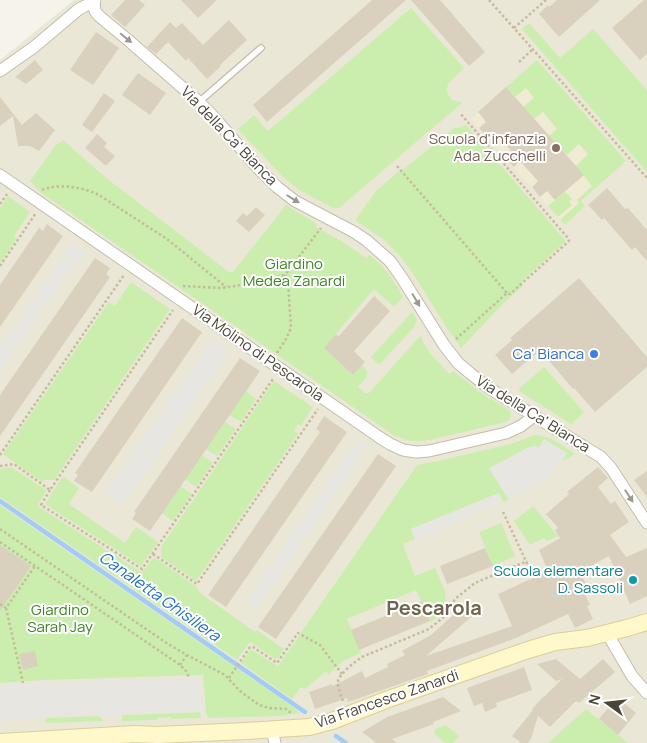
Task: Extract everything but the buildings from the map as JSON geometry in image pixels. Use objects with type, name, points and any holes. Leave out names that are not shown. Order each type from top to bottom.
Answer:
[{"type":"main road","name":"Via Francesco Zanardi","points":[[0,742],[134,734],[273,736],[332,721],[386,700],[554,642],[580,640],[647,622]]},
{"type":"street","points":[[0,71],[34,47],[79,9],[94,2]]},
{"type":"street","name":"Via della Ca' Bianca","points":[[94,2],[95,12],[199,102],[276,187],[295,201],[354,232],[386,257],[402,278],[440,341],[458,363],[480,382],[602,457],[647,523]]},
{"type":"street","name":"Via Molino di Pescarola","points":[[0,175],[397,448],[409,451],[429,451],[506,433],[521,426],[534,416]]},
{"type":"street","points":[[607,633],[632,676],[647,694]]},
{"type":"lane","points":[[199,102],[261,48]]},
{"type":"path","points":[[489,0],[647,178]]},
{"type":"path","points":[[514,28],[546,0]]},
{"type":"path","points":[[519,62],[533,49]]},
{"type":"path","points":[[453,342],[507,293],[510,294],[568,243],[568,239],[460,113]]},
{"type":"path","points":[[397,166],[507,293]]},
{"type":"path","points":[[40,192],[51,188],[76,187],[99,195],[167,239],[226,287]]},
{"type":"path","points":[[0,204],[7,193]]},
{"type":"path","points":[[0,266],[36,213]]},
{"type":"path","points":[[178,286],[226,287],[285,275],[322,227]]},
{"type":"path","points":[[0,455],[125,274]]},
{"type":"path","points":[[280,348],[291,328],[288,282],[285,275]]},
{"type":"path","points":[[174,308],[41,505],[142,569],[274,378]]},
{"type":"path","points":[[153,554],[197,584],[319,408]]},
{"type":"path","points":[[0,466],[14,464],[50,490]]},
{"type":"path","points":[[504,512],[532,572]]},
{"type":"path","points":[[0,529],[168,644],[222,673],[240,691],[259,705],[269,708],[286,708],[293,717]]},
{"type":"path","points":[[0,542],[180,665],[189,677]]},
{"type":"path","points":[[344,704],[338,683],[339,678],[355,661],[429,629],[446,615],[455,599],[475,583],[527,560]]},
{"type":"path","points":[[6,608],[36,566]]},
{"type":"path","points":[[0,604],[6,608],[23,683]]},
{"type":"path","points":[[229,678],[250,646],[277,663],[298,633],[320,644],[342,674]]},
{"type":"path","points":[[180,665],[187,655]]},
{"type":"shaded area","points":[[74,0],[647,0],[647,743],[0,743],[0,60]]},
{"type":"shaded area","name":"Scuola d'infanzia Ada Zucchelli","points":[[537,60],[626,161],[581,201],[585,206],[565,225],[471,119]]},
{"type":"shaded area","points":[[73,243],[84,251],[0,371],[0,349]]},
{"type":"shaded area","points":[[213,339],[229,351],[121,506],[104,495]]},
{"type":"shaded area","points":[[358,439],[368,446],[256,608],[247,601]]},
{"type":"shaded area","points":[[544,439],[567,453],[545,479],[531,489],[509,500],[489,468],[529,447],[539,447]]},
{"type":"shaded area","points":[[499,493],[503,502],[415,539],[411,529]]},
{"type":"shaded area","points":[[202,677],[203,712],[0,721],[0,685]]},
{"type":"green space","points":[[411,8],[464,68],[452,79],[447,87],[448,95],[452,100],[462,103],[339,208],[333,208],[299,190],[283,177],[238,129],[254,115],[268,131]]},
{"type":"green space","points":[[529,23],[560,58],[593,29],[647,90],[647,172],[522,29]]},
{"type":"green space","points":[[537,60],[626,161],[581,201],[585,206],[565,225],[560,220],[579,203],[577,200],[592,186],[576,166],[588,154],[579,144],[567,155],[549,136],[557,129],[543,112],[534,119],[523,107],[534,98],[526,88],[515,97],[506,87]]},
{"type":"green space","points":[[466,125],[565,242],[521,282],[523,286],[461,348],[400,256],[383,239],[356,221],[356,219],[376,191],[399,171],[454,128]]},
{"type":"green space","name":"Giardino Medea Zanardi","points":[[63,140],[105,177],[229,272],[233,272],[286,205],[317,224],[316,227],[366,258],[369,255],[389,274],[403,297],[393,306],[374,289],[324,348],[353,375],[362,365],[367,371],[367,376],[358,387],[365,393],[369,393],[421,336],[432,356],[449,374],[453,371],[480,392],[508,409],[511,413],[510,419],[506,422],[425,441],[410,441],[395,436],[40,192],[30,181],[55,146]]},
{"type":"green space","points":[[565,192],[572,199],[569,202],[572,205],[558,217],[548,206]]},
{"type":"green space","points":[[8,196],[30,212],[14,236],[17,238],[0,263],[0,208]]},
{"type":"green space","points":[[131,282],[170,309],[54,480],[44,480],[42,482],[3,454],[109,302],[115,306]]},
{"type":"green space","points":[[412,312],[417,320],[414,327],[378,364],[371,357]]},
{"type":"green space","points":[[544,367],[584,412],[571,424],[519,391]]},
{"type":"green space","points":[[274,381],[313,407],[301,426],[298,424],[294,430],[298,434],[196,581],[161,557],[161,547]]},
{"type":"green space","points":[[246,391],[256,399],[241,422],[229,415]]},
{"type":"green space","points":[[225,422],[236,429],[217,456],[206,449]]},
{"type":"green space","points":[[535,435],[551,439],[574,453],[562,461],[567,453],[539,447],[489,468],[509,500],[503,502],[499,493],[411,529],[415,539],[403,544],[415,576],[435,568],[445,591],[446,607],[443,613],[431,622],[416,590],[347,619],[361,653],[343,661],[328,675],[327,671],[305,689],[301,687],[292,699],[241,663],[250,650],[252,650],[278,666],[417,465],[510,444]]},
{"type":"green space","points":[[202,455],[213,463],[196,487],[185,479]]},
{"type":"green space","points":[[11,467],[46,490],[38,504],[39,507],[141,572],[155,558],[196,586],[199,592],[255,632],[257,630],[284,649],[278,658],[275,659],[252,643],[249,643],[237,660],[0,497],[0,469]]},
{"type":"green space","points":[[63,476],[79,488],[69,504],[125,543],[136,527],[158,542],[141,566],[45,504]]},
{"type":"green space","points":[[180,486],[192,494],[173,521],[162,513]]},
{"type":"green space","name":"Giardino Sarah Jay","points":[[0,505],[301,713],[281,716],[208,718],[203,675],[0,683]]},
{"type":"green space","points":[[533,506],[558,536],[547,541],[544,538],[530,545],[514,521]]},
{"type":"green space","points":[[501,523],[515,556],[493,566],[479,532]]},
{"type":"green space","points":[[586,709],[628,743],[548,743]]},
{"type":"green space","points":[[200,712],[201,718],[171,719],[170,717],[158,718],[156,720],[122,721],[122,715]]},
{"type":"green space","points":[[98,716],[103,721],[45,722],[46,718]]},
{"type":"green space","points":[[446,725],[459,736],[453,743],[445,743],[434,733],[435,729]]},
{"type":"waterway","name":"Canaletta Ghisiliera","points":[[0,501],[305,712]]},
{"type":"waterway","name":"Canaletta Ghisiliera","points":[[336,736],[346,743]]},
{"type":"place","name":"Scuola d'infanzia Ada Zucchelli","points":[[556,148]]},
{"type":"place","name":"Ca' Bianca","points":[[594,354]]},
{"type":"place","name":"Scuola elementare D. Sassoli","points":[[633,580]]},
{"type":"district","name":"Pescarola","points":[[434,608]]}]
